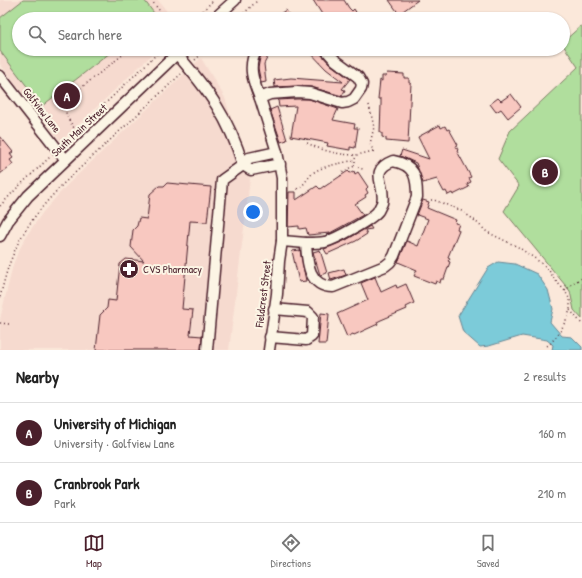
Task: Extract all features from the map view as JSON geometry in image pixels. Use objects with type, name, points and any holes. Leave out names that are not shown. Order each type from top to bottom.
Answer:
[{"type":"street","points":[[222,12],[235,0]]},
{"type":"street","name":"South Main Street","points":[[0,236],[8,221],[28,196],[65,159],[176,56]]},
{"type":"street","points":[[183,56],[218,106],[236,144],[243,165],[251,170],[280,164],[251,73],[251,63],[254,56]]},
{"type":"street","points":[[260,98],[270,94],[297,92],[310,93],[342,103],[354,99],[361,89],[362,84],[358,77],[331,56]]},
{"type":"street","name":"Golfview Lane","points":[[0,76],[65,159]]},
{"type":"street","points":[[207,350],[222,180],[243,165],[249,158],[277,152]]},
{"type":"street","points":[[282,241],[306,243],[325,242],[336,237],[370,218],[378,211],[382,203],[383,196],[379,179],[380,172],[385,164],[393,161],[401,162],[412,170],[417,187],[417,197],[394,256],[385,266],[334,287],[327,287],[318,284],[312,277],[306,243]]},
{"type":"street","name":"Fieldcrest Street","points":[[269,350],[277,294],[282,241],[282,178],[280,164]]},
{"type":"street","points":[[270,337],[306,340],[312,336],[313,317],[308,312],[274,309]]},
{"type":"path","points":[[151,0],[161,12]]},
{"type":"path","points":[[201,12],[214,0]]},
{"type":"path","points":[[245,12],[258,0]]},
{"type":"path","points":[[76,131],[67,117],[64,106],[67,99],[121,56]]},
{"type":"path","points":[[0,206],[155,56]]},
{"type":"path","points":[[195,60],[199,56]]},
{"type":"path","points":[[0,297],[13,254],[26,230],[48,201],[178,76]]},
{"type":"path","points":[[369,105],[374,127],[370,144],[375,154]]},
{"type":"path","points":[[307,139],[307,143],[329,152],[344,155],[357,155],[373,151]]},
{"type":"path","points":[[355,166],[357,155]]},
{"type":"path","points":[[297,189],[308,180],[312,174],[320,169],[355,160]]},
{"type":"path","points":[[341,176],[341,174],[348,169],[355,166],[365,170]]},
{"type":"path","points":[[430,200],[434,200],[460,210],[473,219],[487,232],[518,247],[538,260],[548,269],[570,300],[570,310],[560,332],[550,344],[545,347]]},
{"type":"path","points":[[565,291],[573,283],[582,278]]},
{"type":"path","points":[[570,310],[582,324]]},
{"type":"path","points":[[0,323],[9,324]]},
{"type":"shaded area","points":[[0,0],[158,0],[167,12],[12,12],[12,56],[151,56],[61,141],[0,64]]},
{"type":"shaded area","points":[[201,58],[225,98],[250,179],[229,350],[0,350],[0,319],[13,265],[27,235],[43,212],[68,184]]},
{"type":"green space","points":[[23,0],[144,0],[153,12],[12,12],[12,56],[106,56],[42,106],[0,51],[0,18]]},
{"type":"green space","points":[[582,25],[582,319],[574,310],[570,291],[504,211],[519,186],[498,159],[510,131],[578,67],[570,55],[570,36]]},
{"type":"water","points":[[498,262],[515,264],[537,274],[548,290],[553,309],[550,322],[562,336],[572,337],[582,347],[582,350],[552,350],[553,345],[547,340],[522,336],[489,346],[480,347],[463,332],[458,316],[488,268]]},
{"type":"building","points":[[313,0],[344,0],[349,8],[352,11],[354,9],[356,12],[321,12]]},
{"type":"building","points":[[389,0],[418,0],[402,12],[398,12]]},
{"type":"building","points":[[261,56],[268,56],[264,64],[266,82],[261,83],[258,68]]},
{"type":"building","points":[[314,56],[323,56],[330,64],[350,79],[342,89],[345,90],[342,96],[311,87],[275,87],[274,80],[291,78],[343,82],[326,69]]},
{"type":"building","points":[[387,73],[404,74],[404,78],[409,78],[409,83],[411,83],[408,143],[386,141],[386,138],[382,137],[382,133],[380,133],[381,99],[378,99],[380,80],[382,81],[382,76],[386,76]]},
{"type":"building","points":[[511,94],[521,107],[508,118],[501,109],[496,112],[490,104],[498,98],[501,101]]},
{"type":"building","points":[[309,99],[338,109],[333,120],[355,124],[354,128],[358,128],[355,148],[350,147],[350,150],[327,146],[328,143],[291,136],[296,106],[279,107],[278,100]]},
{"type":"building","points":[[277,107],[287,140],[281,142],[270,110]]},
{"type":"building","points":[[440,125],[441,128],[445,126],[447,130],[449,129],[458,145],[456,146],[457,151],[471,177],[469,178],[471,182],[467,184],[469,187],[453,195],[452,193],[448,195],[446,191],[444,192],[437,179],[423,183],[416,163],[400,156],[402,150],[429,159],[418,137]]},
{"type":"building","points":[[0,136],[13,152],[10,154],[13,158],[10,160],[13,164],[0,174]]},
{"type":"building","points":[[348,171],[350,173],[354,171],[355,174],[358,172],[368,187],[366,189],[368,193],[365,195],[366,197],[355,204],[363,215],[330,233],[308,235],[306,228],[299,229],[299,226],[288,227],[289,192],[296,192],[296,200],[317,186],[320,189],[324,187]]},
{"type":"building","points":[[167,183],[211,187],[207,222],[190,221],[182,309],[193,310],[190,335],[202,336],[201,350],[96,350],[100,315],[107,308],[108,300],[116,301],[120,264],[126,259],[144,261],[131,247],[133,230],[137,226],[139,218],[147,219],[150,194],[159,186],[164,186]]},
{"type":"building","points":[[423,200],[429,202],[427,208],[456,220],[455,223],[459,224],[457,229],[459,230],[448,257],[450,258],[448,261],[450,262],[444,279],[441,279],[440,283],[436,281],[435,284],[414,276],[417,270],[398,262],[407,241],[418,246],[428,219],[417,215]]},
{"type":"building","points":[[370,226],[372,229],[365,230],[367,234],[356,241],[327,254],[324,249],[346,240]]},
{"type":"building","points":[[300,250],[306,281],[299,282],[292,251]]},
{"type":"building","points":[[320,250],[327,273],[320,275],[313,252]]},
{"type":"building","points":[[344,269],[346,275],[331,280],[329,273]]},
{"type":"building","points":[[375,277],[381,292],[396,285],[397,288],[406,284],[414,303],[406,307],[407,309],[377,322],[378,324],[347,337],[337,314],[368,300],[361,283]]},
{"type":"building","points":[[321,313],[329,314],[326,344],[318,344]]},
{"type":"place","name":"University of Michigan","points":[[67,96]]},
{"type":"place","name":"Cranbrook Park","points":[[545,172]]},
{"type":"place","name":"CVS Pharmacy","points":[[129,269]]}]
